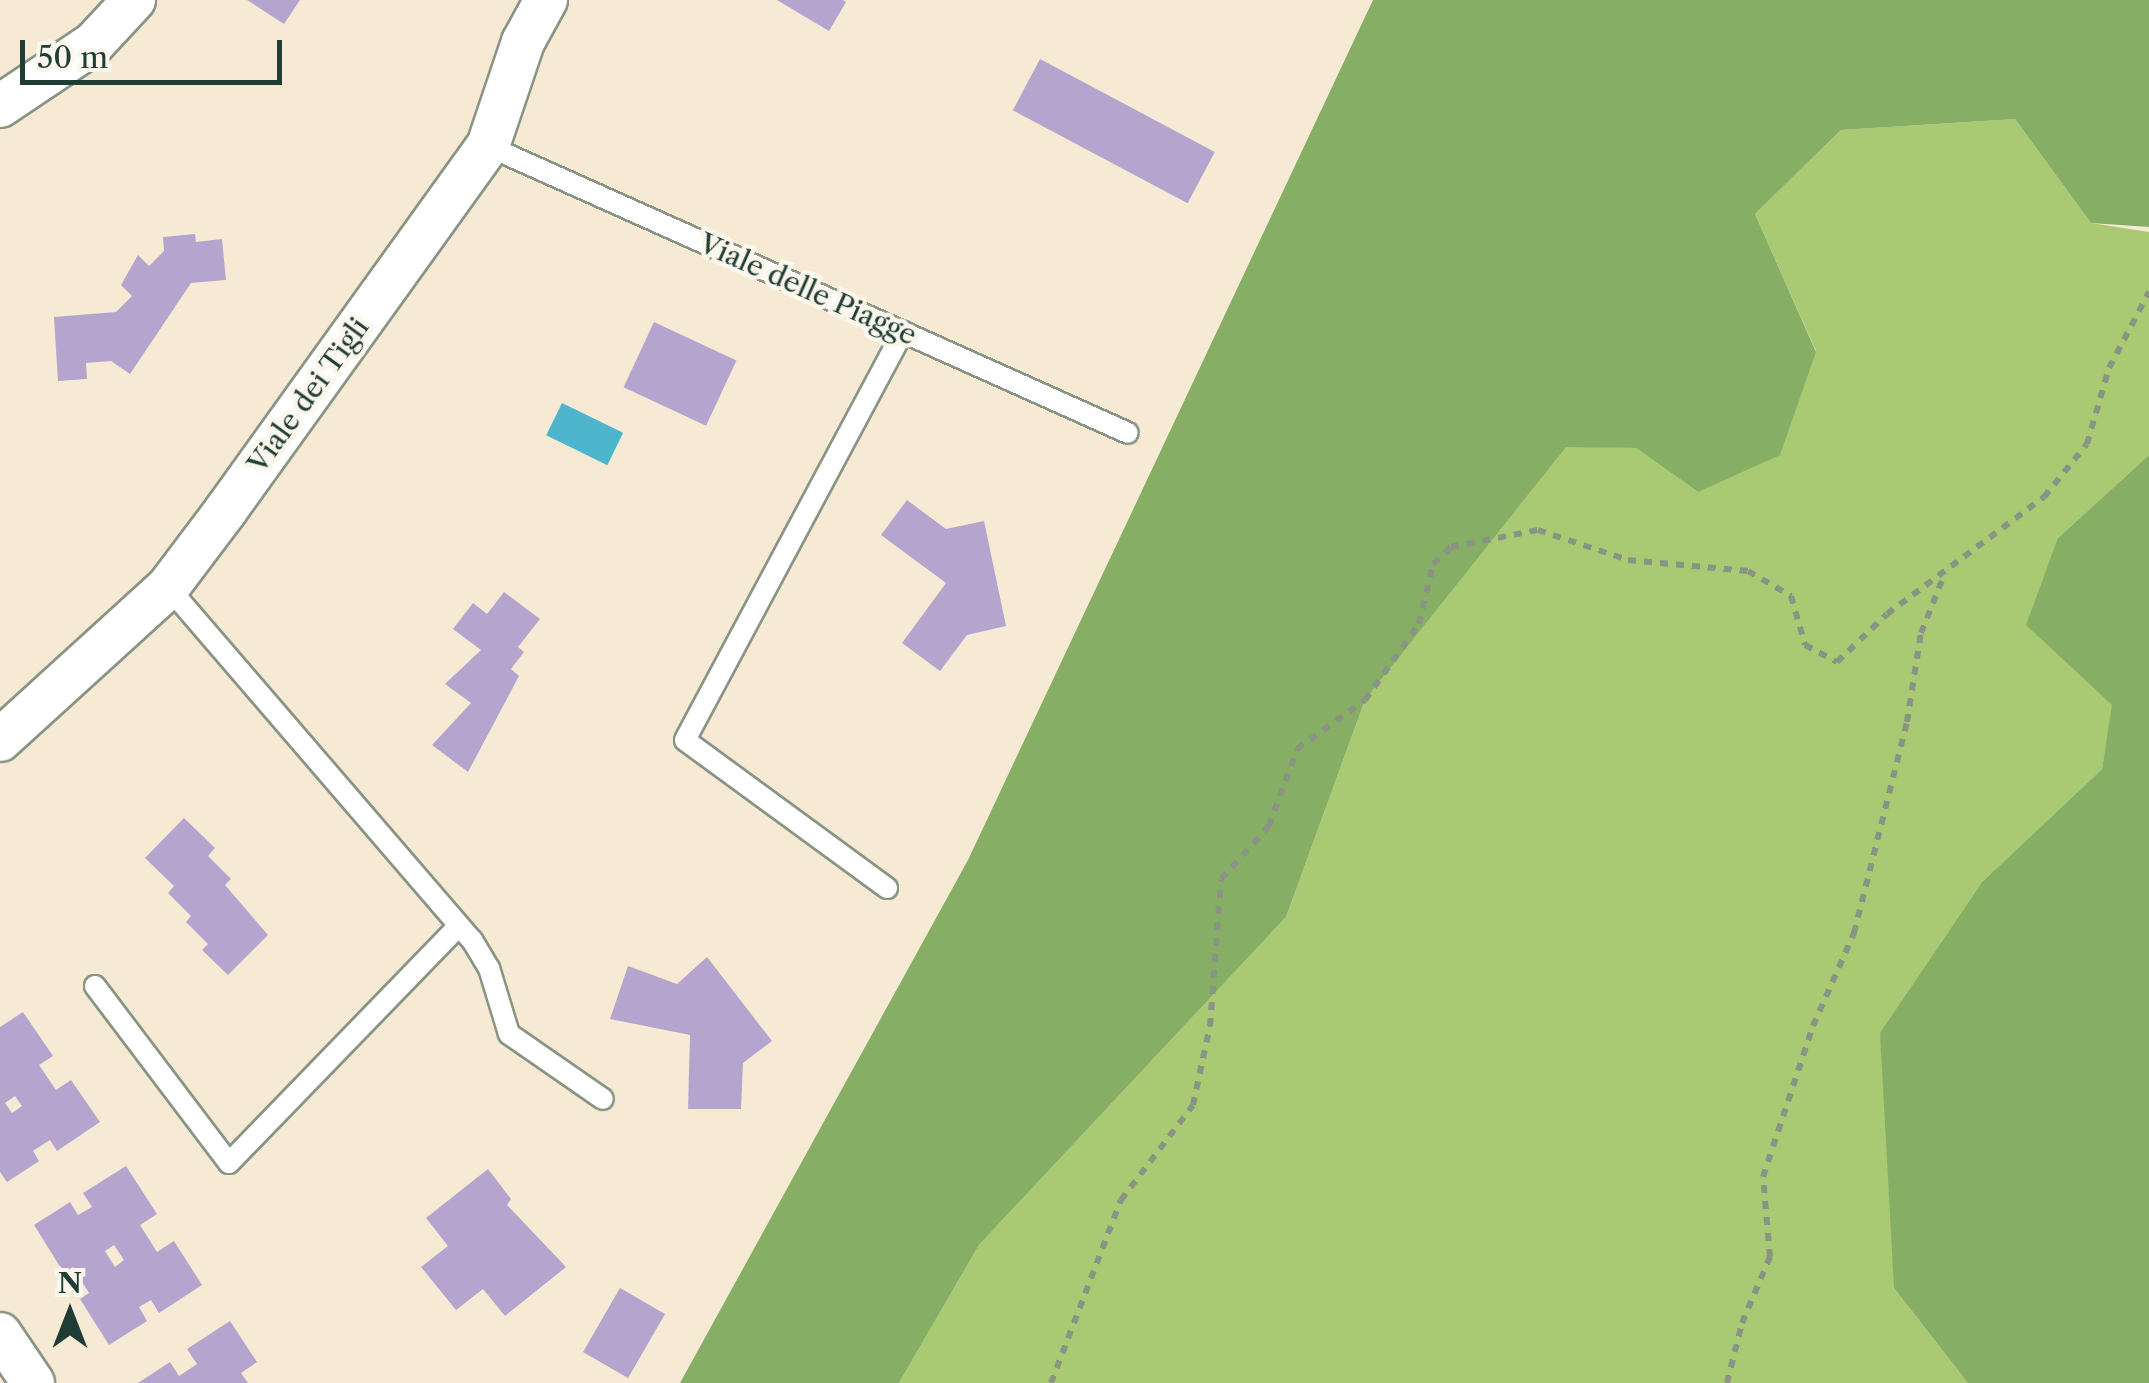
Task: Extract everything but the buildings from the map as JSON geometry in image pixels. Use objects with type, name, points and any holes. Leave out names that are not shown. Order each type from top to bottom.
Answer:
[{"type":"street","points":[[0,106],[94,43],[134,0]]},
{"type":"street","points":[[520,0],[523,42]]},
{"type":"street","name":"Viale dei Tigli","points":[[0,740],[168,588],[488,146],[523,42],[546,0]]},
{"type":"street","points":[[0,1334],[33,1383]]},
{"type":"lane","name":"Viale delle Piagge","points":[[488,146],[1128,433]]},
{"type":"lane","points":[[887,888],[684,740],[903,332]]},
{"type":"lane","points":[[168,588],[460,926],[489,968],[509,1034],[602,1099]]},
{"type":"lane","points":[[96,986],[228,1163],[460,926]]},
{"type":"path","points":[[1051,1383],[1121,1200],[1192,1105],[1210,1026],[1222,879],[1268,826],[1297,750],[1364,700],[1419,624],[1434,564],[1451,547],[1538,530],[1628,560],[1748,571],[1791,596],[1805,644],[1837,662],[1887,614],[2044,497],[2087,444],[2109,368],[2149,292]]},
{"type":"path","points":[[1727,1383],[1742,1322],[1770,1257],[1764,1177],[1813,1026],[1854,933],[1908,722],[1922,634],[1945,572]]},
{"type":"green space","points":[[1373,0],[2149,0],[2149,227],[2091,223],[2015,119],[1841,130],[1755,214],[1816,352],[1780,455],[1698,492],[1636,448],[1566,447],[1365,700],[1286,917],[979,1245],[899,1383],[680,1383],[968,860]]},
{"type":"green space","points":[[2015,119],[2091,223],[2149,232],[2149,455],[2058,538],[2113,705],[2102,769],[1983,881],[1894,1288],[1968,1383],[899,1383],[979,1245],[1286,917],[1365,700],[1566,446],[1636,448],[1698,492],[1816,351],[1755,214],[1841,130]]},
{"type":"green space","points":[[2149,455],[2149,1383],[1968,1383],[1894,1288],[1880,1033],[1983,881],[2102,769],[2112,705],[2026,625],[2058,538]]},
{"type":"water","points":[[562,403],[623,433],[607,465],[546,435]]}]
